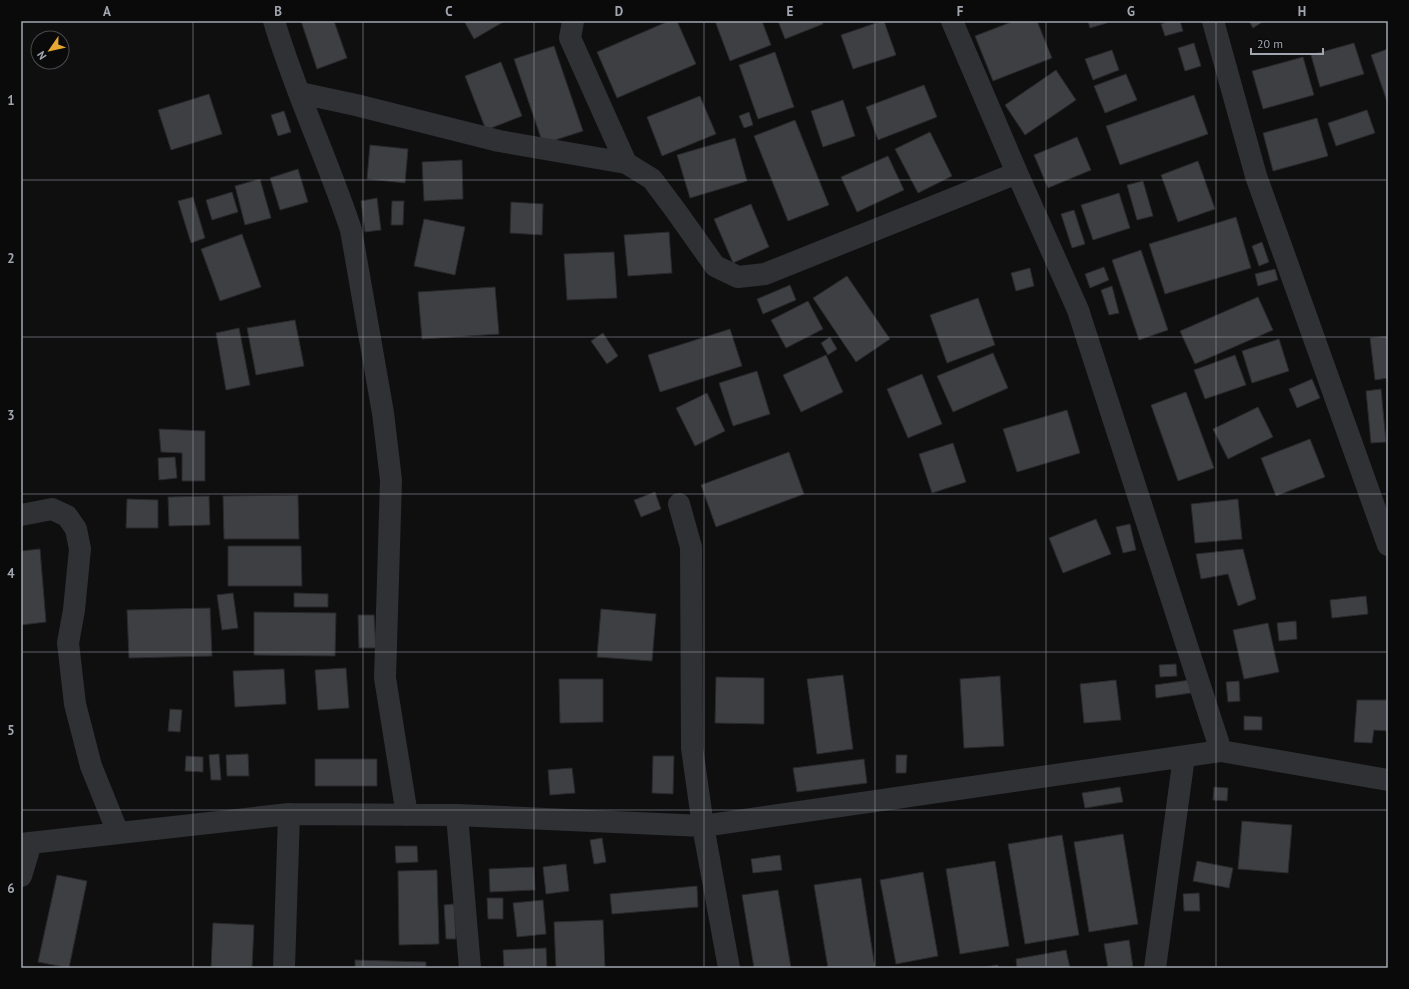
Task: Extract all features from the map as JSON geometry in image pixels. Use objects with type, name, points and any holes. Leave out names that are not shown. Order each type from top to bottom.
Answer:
[{"type":"street","points":[[274,21],[282,49],[342,202],[351,230],[383,412],[391,480],[385,678],[407,815]]},
{"type":"street","points":[[573,21],[570,38],[626,163]]},
{"type":"street","points":[[952,21],[1078,310],[1221,751]]},
{"type":"street","points":[[1213,21],[1256,176],[1388,545]]},
{"type":"street","points":[[300,93],[356,105],[499,141],[626,163],[652,178],[715,266],[738,277],[765,274],[1017,173]]},
{"type":"street","points":[[679,504],[692,547],[692,748],[703,826],[729,968]]},
{"type":"street","points":[[21,515],[52,509],[67,516],[76,529],[80,549],[74,610],[68,643],[75,704],[91,766],[118,833]]},
{"type":"street","points":[[21,876],[26,844],[289,814],[457,815],[703,826],[1221,751],[1388,780]]},
{"type":"street","points":[[1155,968],[1184,757]]},
{"type":"street","points":[[284,968],[289,814]]},
{"type":"street","points":[[457,815],[470,968]]},
{"type":"building","points":[[301,21],[334,21],[347,58],[317,69]]},
{"type":"building","points":[[464,21],[505,21],[474,39]]},
{"type":"building","points":[[669,21],[677,21],[696,64],[617,98],[597,52]]},
{"type":"building","points":[[715,21],[762,21],[771,45],[730,61]]},
{"type":"building","points":[[778,21],[822,21],[823,24],[785,39]]},
{"type":"building","points":[[884,21],[896,55],[853,69],[841,35]]},
{"type":"building","points":[[1014,21],[1037,21],[1052,58],[993,81],[975,36]]},
{"type":"building","points":[[1088,21],[1107,21],[1107,23],[1090,28]]},
{"type":"building","points":[[1169,21],[1180,21],[1183,31],[1165,36],[1161,24]]},
{"type":"building","points":[[1249,21],[1264,21],[1253,28]]},
{"type":"building","points":[[1194,43],[1201,66],[1185,71],[1178,48]]},
{"type":"building","points":[[1354,43],[1364,74],[1320,87],[1311,55]]},
{"type":"building","points":[[554,46],[583,131],[543,144],[514,59]]},
{"type":"building","points":[[1388,49],[1388,104],[1371,55]]},
{"type":"building","points":[[1112,50],[1119,70],[1093,80],[1085,59]]},
{"type":"building","points":[[775,52],[794,107],[758,119],[739,65]]},
{"type":"building","points":[[1303,57],[1314,95],[1263,109],[1252,71]]},
{"type":"building","points":[[501,62],[522,116],[486,130],[465,76]]},
{"type":"building","points":[[1056,70],[1076,100],[1025,135],[1005,105]]},
{"type":"building","points":[[1126,74],[1137,100],[1105,113],[1094,86]]},
{"type":"building","points":[[924,85],[937,117],[878,140],[866,107]]},
{"type":"building","points":[[209,94],[222,134],[171,150],[158,110]]},
{"type":"building","points":[[1194,95],[1208,134],[1120,165],[1106,126]]},
{"type":"building","points":[[700,96],[716,134],[662,156],[647,117]]},
{"type":"building","points":[[843,100],[855,136],[823,147],[811,111]]},
{"type":"building","points":[[1367,110],[1375,133],[1336,146],[1328,123]]},
{"type":"building","points":[[284,111],[291,132],[278,136],[271,115]]},
{"type":"building","points":[[749,112],[753,125],[744,128],[739,116]]},
{"type":"building","points":[[1317,118],[1328,156],[1273,171],[1263,133]]},
{"type":"building","points":[[795,120],[829,205],[788,221],[754,136]]},
{"type":"building","points":[[930,132],[952,176],[918,193],[895,149]]},
{"type":"building","points":[[1077,137],[1091,170],[1048,188],[1034,155]]},
{"type":"building","points":[[735,138],[747,181],[690,198],[677,155]]},
{"type":"building","points":[[370,145],[408,149],[405,183],[367,179]]},
{"type":"building","points":[[888,156],[904,190],[857,212],[841,177]]},
{"type":"building","points":[[462,160],[463,199],[424,201],[422,162]]},
{"type":"building","points":[[1198,161],[1215,209],[1178,222],[1161,175]]},
{"type":"building","points":[[298,169],[308,202],[280,210],[270,178]]},
{"type":"building","points":[[260,179],[271,218],[245,225],[235,186]]},
{"type":"building","points":[[1143,181],[1153,216],[1137,220],[1127,185]]},
{"type":"building","points":[[232,192],[238,212],[212,220],[206,200]]},
{"type":"building","points":[[1119,193],[1130,228],[1093,240],[1081,205]]},
{"type":"building","points":[[193,197],[205,238],[191,243],[178,201]]},
{"type":"building","points":[[377,198],[381,230],[365,232],[361,201]]},
{"type":"building","points":[[392,201],[404,201],[403,225],[391,225]]},
{"type":"building","points":[[511,202],[543,204],[542,235],[510,233]]},
{"type":"building","points":[[751,204],[769,247],[733,263],[714,219]]},
{"type":"building","points":[[1074,210],[1085,244],[1072,248],[1061,214]]},
{"type":"building","points":[[1236,217],[1251,268],[1165,294],[1149,244]]},
{"type":"building","points":[[424,219],[465,227],[455,275],[414,266]]},
{"type":"building","points":[[669,232],[672,273],[628,276],[624,235]]},
{"type":"building","points":[[242,234],[261,287],[220,301],[201,249]]},
{"type":"building","points":[[1262,242],[1269,262],[1259,266],[1252,246]]},
{"type":"building","points":[[1141,250],[1168,330],[1139,340],[1112,260]]},
{"type":"building","points":[[614,252],[617,298],[567,300],[564,254]]},
{"type":"building","points":[[1104,267],[1109,280],[1090,288],[1085,274]]},
{"type":"building","points":[[1030,268],[1034,286],[1016,291],[1011,273]]},
{"type":"building","points":[[1275,269],[1278,280],[1258,286],[1255,274]]},
{"type":"building","points":[[847,276],[890,339],[856,362],[813,298]]},
{"type":"building","points":[[790,285],[796,300],[763,314],[757,299]]},
{"type":"building","points":[[1112,286],[1119,313],[1109,315],[1101,290]]},
{"type":"building","points":[[495,287],[499,334],[422,339],[418,292]]},
{"type":"building","points":[[1258,297],[1273,330],[1195,364],[1180,331]]},
{"type":"building","points":[[978,298],[995,345],[947,363],[930,315]]},
{"type":"building","points":[[808,301],[823,329],[786,348],[771,320]]},
{"type":"building","points":[[295,320],[304,366],[256,375],[247,328]]},
{"type":"building","points":[[239,328],[250,385],[226,390],[216,333]]},
{"type":"building","points":[[730,329],[742,366],[660,392],[648,355]]},
{"type":"building","points":[[603,333],[618,356],[607,364],[591,341]]},
{"type":"building","points":[[1388,336],[1388,378],[1375,380],[1370,338]]},
{"type":"building","points":[[830,337],[837,349],[828,355],[821,343]]},
{"type":"building","points":[[1279,339],[1289,371],[1252,383],[1242,351]]},
{"type":"building","points":[[993,353],[1008,388],[953,412],[937,376]]},
{"type":"building","points":[[826,355],[843,392],[801,412],[783,375]]},
{"type":"building","points":[[1235,355],[1246,385],[1205,399],[1194,370]]},
{"type":"building","points":[[757,371],[770,414],[733,426],[719,383]]},
{"type":"building","points":[[922,374],[942,424],[908,438],[887,389]]},
{"type":"building","points":[[1312,379],[1320,398],[1297,408],[1289,389]]},
{"type":"building","points":[[1381,389],[1386,442],[1371,443],[1366,391]]},
{"type":"building","points":[[1186,392],[1214,468],[1178,481],[1151,405]]},
{"type":"building","points":[[707,393],[725,431],[695,446],[676,408]]},
{"type":"building","points":[[1258,407],[1273,437],[1228,459],[1213,429]]},
{"type":"building","points":[[1067,410],[1080,453],[1017,472],[1003,429]]},
{"type":"building","points":[[159,429],[205,431],[205,481],[182,481],[182,453],[161,452]]},
{"type":"building","points":[[1310,439],[1325,477],[1276,496],[1261,458]]},
{"type":"building","points":[[953,443],[966,482],[932,493],[919,454]]},
{"type":"building","points":[[789,452],[804,494],[716,527],[701,485]]},
{"type":"building","points":[[175,457],[177,478],[159,480],[158,458]]},
{"type":"building","points":[[655,492],[661,509],[641,517],[634,500]]},
{"type":"building","points":[[298,495],[299,539],[224,539],[223,496]]},
{"type":"building","points":[[209,496],[210,525],[169,526],[168,497]]},
{"type":"building","points":[[127,499],[158,500],[158,528],[126,528]]},
{"type":"building","points":[[1238,499],[1242,539],[1195,543],[1191,504]]},
{"type":"building","points":[[1096,519],[1111,554],[1063,573],[1049,538]]},
{"type":"building","points":[[1130,524],[1136,550],[1123,553],[1116,527]]},
{"type":"building","points":[[228,546],[301,546],[302,586],[228,586]]},
{"type":"building","points":[[40,549],[46,622],[21,625],[21,551]]},
{"type":"building","points":[[1243,549],[1256,599],[1238,606],[1228,574],[1201,579],[1196,554]]},
{"type":"building","points":[[233,593],[238,628],[222,630],[217,595]]},
{"type":"building","points":[[294,593],[328,594],[328,607],[294,607]]},
{"type":"building","points":[[1366,596],[1368,614],[1332,618],[1330,600]]},
{"type":"building","points":[[210,608],[212,656],[129,658],[127,610]]},
{"type":"building","points":[[601,609],[656,614],[652,661],[597,657]]},
{"type":"building","points":[[254,612],[336,613],[335,656],[254,655]]},
{"type":"building","points":[[358,615],[374,615],[376,648],[359,648]]},
{"type":"building","points":[[1296,621],[1297,639],[1279,641],[1277,623]]},
{"type":"building","points":[[1268,623],[1279,672],[1244,679],[1233,630]]},
{"type":"building","points":[[1176,664],[1177,676],[1160,677],[1159,665]]},
{"type":"building","points":[[346,668],[349,708],[318,710],[315,670]]},
{"type":"building","points":[[284,669],[286,704],[235,707],[233,671]]},
{"type":"building","points":[[843,675],[853,749],[817,754],[807,679]]},
{"type":"building","points":[[1000,676],[1004,746],[964,748],[960,679]]},
{"type":"building","points":[[716,677],[764,678],[764,724],[715,723]]},
{"type":"building","points":[[559,679],[603,679],[603,722],[560,723]]},
{"type":"building","points":[[1116,680],[1121,720],[1084,723],[1080,684]]},
{"type":"building","points":[[1190,680],[1191,693],[1156,698],[1155,685]]},
{"type":"building","points":[[1239,681],[1240,701],[1228,702],[1226,682]]},
{"type":"building","points":[[1357,700],[1388,700],[1388,731],[1374,730],[1372,743],[1354,742]]},
{"type":"building","points":[[170,709],[182,710],[180,732],[168,731]]},
{"type":"building","points":[[1244,716],[1262,717],[1262,730],[1244,730]]},
{"type":"building","points":[[219,754],[221,780],[211,780],[209,755]]},
{"type":"building","points":[[248,754],[249,776],[227,776],[226,755]]},
{"type":"building","points":[[896,755],[907,755],[906,773],[896,773]]},
{"type":"building","points":[[186,756],[203,757],[203,772],[185,771]]},
{"type":"building","points":[[653,756],[674,756],[673,794],[652,793]]},
{"type":"building","points":[[315,759],[377,759],[377,786],[315,786]]},
{"type":"building","points":[[864,759],[867,783],[797,792],[793,768]]},
{"type":"building","points":[[572,768],[575,793],[550,795],[548,770]]},
{"type":"building","points":[[1120,787],[1123,802],[1085,808],[1082,793]]},
{"type":"building","points":[[1214,787],[1228,788],[1227,801],[1213,800]]},
{"type":"building","points":[[1242,821],[1292,825],[1288,873],[1238,869]]},
{"type":"building","points":[[1123,834],[1138,924],[1089,932],[1074,842]]},
{"type":"building","points":[[1062,835],[1079,935],[1025,944],[1008,844]]},
{"type":"building","points":[[602,838],[606,862],[594,864],[590,840]]},
{"type":"building","points":[[395,846],[417,846],[418,862],[396,863]]},
{"type":"building","points":[[780,855],[782,870],[753,873],[751,859]]},
{"type":"building","points":[[995,861],[1009,946],[960,954],[946,869]]},
{"type":"building","points":[[1197,861],[1233,868],[1229,888],[1193,881]]},
{"type":"building","points":[[566,864],[569,891],[546,894],[543,867]]},
{"type":"building","points":[[534,867],[535,890],[490,892],[489,869]]},
{"type":"building","points":[[437,870],[439,944],[399,945],[398,871]]},
{"type":"building","points":[[923,872],[938,956],[896,964],[880,880]]},
{"type":"building","points":[[57,875],[87,881],[69,968],[38,962]]},
{"type":"building","points":[[861,878],[875,968],[828,968],[814,885]]},
{"type":"building","points":[[697,886],[698,907],[612,914],[610,894]]},
{"type":"building","points":[[778,890],[791,968],[754,968],[742,895]]},
{"type":"building","points":[[1199,893],[1200,911],[1184,911],[1183,894]]},
{"type":"building","points":[[487,898],[503,898],[503,919],[488,919]]},
{"type":"building","points":[[543,900],[546,934],[517,937],[513,903]]},
{"type":"building","points":[[454,904],[456,939],[446,939],[444,905]]},
{"type":"building","points":[[603,920],[605,968],[556,968],[554,922]]},
{"type":"building","points":[[213,923],[254,925],[252,968],[211,968]]},
{"type":"building","points":[[1129,940],[1133,967],[1108,968],[1104,944]]},
{"type":"building","points":[[546,948],[547,968],[504,968],[503,950]]},
{"type":"building","points":[[1066,950],[1070,968],[1017,968],[1016,959]]},
{"type":"building","points":[[355,960],[426,962],[426,968],[355,968]]},
{"type":"building","points":[[998,965],[998,968],[978,968]]}]
